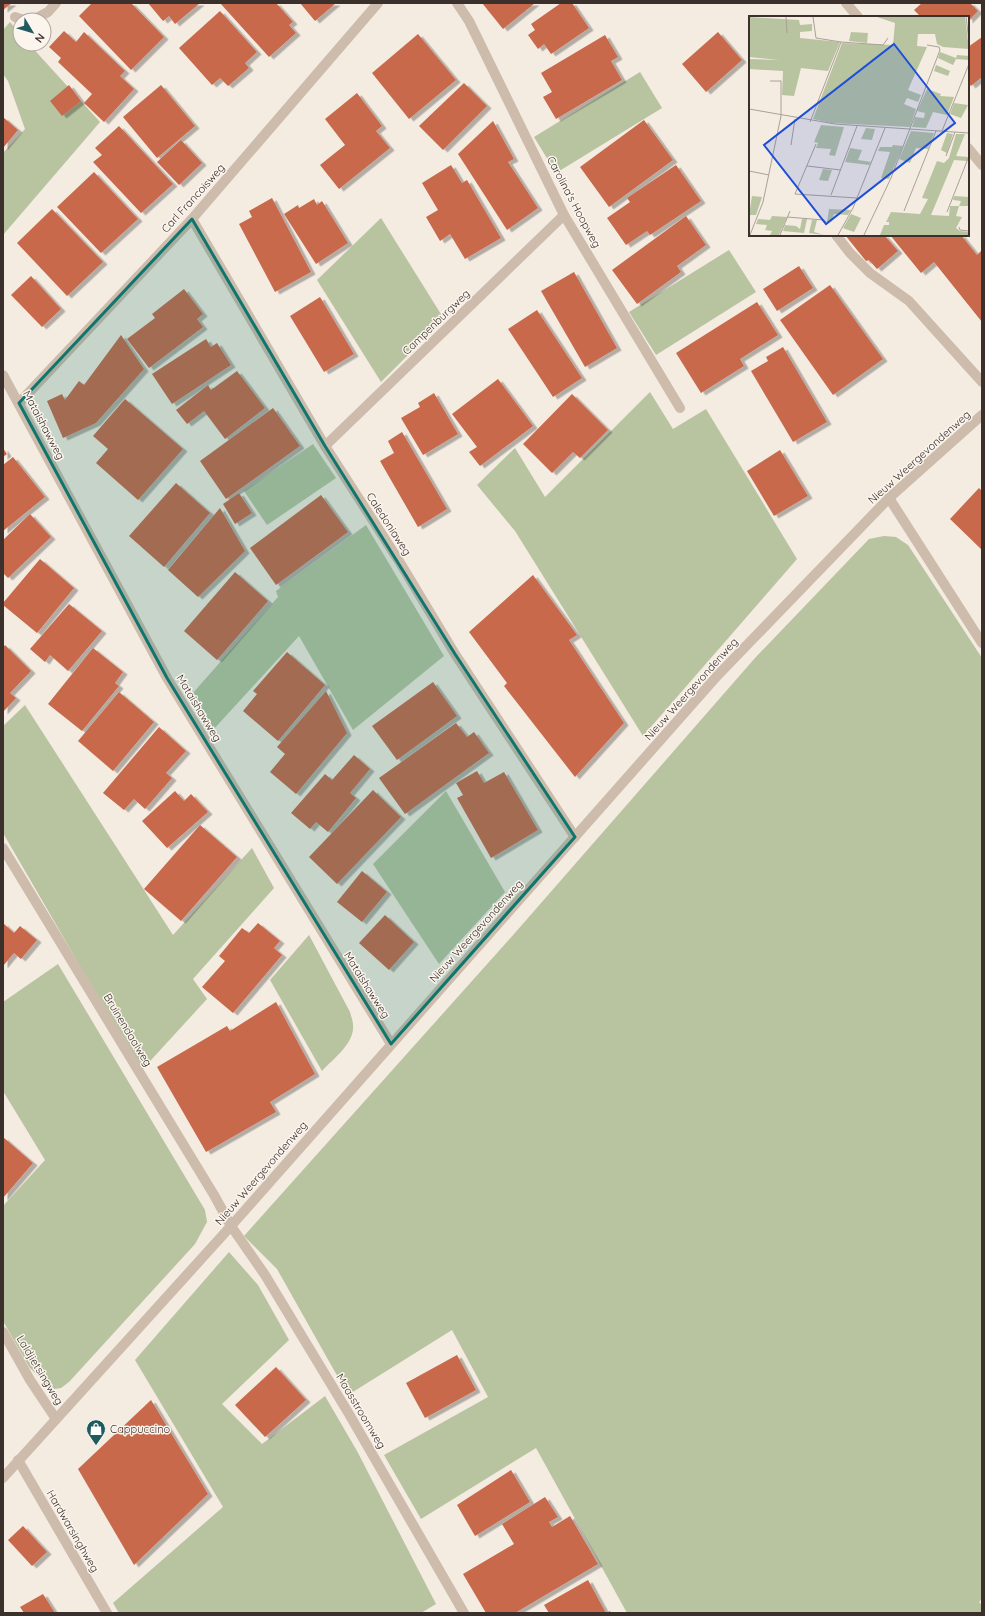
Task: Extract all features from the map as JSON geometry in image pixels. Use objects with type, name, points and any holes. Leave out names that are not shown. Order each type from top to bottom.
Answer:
[{"type":"street","points":[[48,12],[56,3]]},
{"type":"street","name":"Carl Francoisweg","points":[[19,403],[192,219],[378,3]]},
{"type":"street","name":"Carolina's Hoopweg","points":[[457,3],[472,28],[564,215],[680,408]]},
{"type":"street","points":[[846,3],[857,16]]},
{"type":"street","points":[[969,149],[982,165]]},
{"type":"street","name":"Campenburgweg","points":[[325,446],[564,215]]},
{"type":"street","name":"Caledoniaweg","points":[[192,219],[325,446],[399,561],[454,654],[575,837]]},
{"type":"street","points":[[837,236],[850,253],[870,273],[909,301],[982,382]]},
{"type":"street","name":"Mataishawweg","points":[[3,375],[167,678],[390,1044]]},
{"type":"street","name":"Nieuw Weergevondenweg","points":[[3,1478],[230,1226],[717,676],[889,498],[982,415]]},
{"type":"street","points":[[889,498],[982,643]]},
{"type":"street","name":"Bruinendaalweg","points":[[3,848],[214,1195],[230,1226]]},
{"type":"street","name":"Maasstroomweg","points":[[230,1226],[265,1275],[349,1414],[464,1613]]},
{"type":"street","name":"Laldjietsingweg","points":[[3,1332],[30,1380],[56,1419]]},
{"type":"street","name":"Hardwarsinghweg","points":[[18,1460],[107,1613]]},
{"type":"highlighted area","points":[[192,219],[325,446],[455,654],[575,837],[391,1044],[167,678],[19,403]]},
{"type":"green space","points":[[10,22],[12,24],[12,52],[36,52],[100,122],[3,235],[3,153],[25,129],[8,81],[3,74],[3,30]]},
{"type":"green space","points":[[640,72],[662,108],[556,173],[534,137]]},
{"type":"green space","points":[[381,218],[444,319],[381,382],[317,280]]},
{"type":"green space","points":[[729,250],[756,292],[656,355],[629,312]]},
{"type":"green space","points":[[650,392],[673,429],[706,409],[797,559],[643,736],[515,531],[477,485],[515,448],[545,497]]},
{"type":"green space","points":[[313,444],[336,478],[267,525],[244,491]]},
{"type":"green space","points":[[366,525],[444,656],[353,730],[299,636],[213,730],[192,694],[278,597],[276,591]]},
{"type":"green space","points":[[884,536],[896,537],[908,545],[982,658],[982,1599],[979,1602],[982,1605],[982,1613],[627,1613],[536,1448],[421,1519],[384,1455],[488,1397],[452,1330],[348,1395],[277,1269],[244,1236],[514,934],[755,658],[869,539]]},
{"type":"green space","points":[[25,705],[173,935],[252,848],[274,888],[193,979],[207,999],[141,1071],[3,833],[3,726]]},
{"type":"green space","points":[[446,791],[505,892],[439,964],[373,864]]},
{"type":"green space","points":[[309,935],[350,1012],[353,1023],[351,1038],[337,1056],[322,1071],[270,980]]},
{"type":"green space","points":[[58,964],[205,1210],[207,1222],[195,1244],[69,1382],[61,1388],[55,1389],[49,1387],[29,1367],[3,1321],[3,1206],[45,1160],[3,1091],[3,1002]]},
{"type":"green space","points":[[229,1252],[258,1285],[289,1340],[222,1404],[262,1444],[325,1396],[357,1451],[436,1604],[421,1613],[119,1613],[113,1603],[223,1507],[135,1360]]},
{"type":"building","points":[[3,3],[12,3],[3,10]]},
{"type":"building","points":[[92,3],[131,3],[164,37],[131,70],[79,16]]},
{"type":"building","points":[[148,3],[200,3],[175,24],[169,16],[163,21]]},
{"type":"building","points":[[220,3],[276,3],[293,22],[289,25],[296,33],[269,57]]},
{"type":"building","points":[[300,3],[336,3],[315,21]]},
{"type":"building","points":[[482,3],[535,3],[503,29]]},
{"type":"building","points":[[561,3],[572,3],[589,28],[551,54],[544,44],[538,49],[528,35],[535,30],[531,24]]},
{"type":"building","points":[[922,3],[970,3],[978,11],[969,20],[969,16],[920,16],[914,10]]},
{"type":"building","points":[[220,11],[257,52],[245,63],[249,68],[228,86],[220,78],[212,85],[179,48]]},
{"type":"building","points":[[64,31],[76,42],[84,32],[125,71],[120,76],[134,89],[104,122],[84,103],[92,94],[58,62],[61,58],[52,50],[52,44]]},
{"type":"building","points":[[718,32],[742,60],[706,92],[682,64]]},
{"type":"building","points":[[418,34],[456,80],[409,119],[372,73]]},
{"type":"building","points":[[605,35],[618,57],[611,61],[622,80],[556,119],[543,97],[552,92],[541,73]]},
{"type":"building","points":[[982,37],[982,77],[971,86],[969,83],[969,46]]},
{"type":"building","points":[[464,83],[487,106],[443,150],[419,126]]},
{"type":"building","points":[[69,85],[81,101],[62,116],[50,101]]},
{"type":"building","points":[[161,85],[195,126],[157,158],[123,117]]},
{"type":"building","points":[[357,93],[382,126],[376,131],[390,148],[339,189],[320,165],[345,145],[325,119]]},
{"type":"building","points":[[3,117],[18,130],[3,148]]},
{"type":"building","points":[[644,120],[673,160],[609,207],[580,167]]},
{"type":"building","points":[[493,121],[514,159],[508,162],[538,208],[507,230],[458,154]]},
{"type":"building","points":[[119,126],[173,184],[141,213],[93,162],[102,155],[95,148]]},
{"type":"building","points":[[181,140],[202,163],[179,185],[157,162]]},
{"type":"building","points":[[451,165],[462,183],[467,180],[501,238],[465,259],[450,234],[440,241],[426,217],[438,210],[422,183]]},
{"type":"building","points":[[676,165],[701,201],[650,235],[647,231],[626,245],[607,218],[630,202],[627,198]]},
{"type":"building","points":[[94,172],[138,219],[101,253],[57,207]]},
{"type":"building","points":[[272,198],[311,272],[275,292],[239,224],[252,217],[249,211]]},
{"type":"building","points":[[314,199],[317,205],[322,201],[348,243],[316,264],[284,214],[298,205],[299,208]]},
{"type":"building","points":[[52,209],[103,262],[67,296],[17,243]]},
{"type":"building","points":[[686,216],[706,245],[677,266],[681,272],[637,304],[612,270]]},
{"type":"building","points":[[846,236],[885,236],[898,251],[877,269],[869,260],[866,261]]},
{"type":"building","points":[[891,236],[962,236],[977,255],[982,250],[982,322],[934,262],[921,273]]},
{"type":"building","points":[[799,266],[813,288],[777,311],[763,289]]},
{"type":"building","points":[[574,272],[617,348],[585,367],[541,291]]},
{"type":"building","points":[[31,276],[61,309],[42,327],[11,295]]},
{"type":"building","points":[[830,285],[883,359],[833,395],[780,320]]},
{"type":"building","points":[[184,289],[203,314],[197,319],[203,327],[149,368],[127,339],[155,318],[152,314]]},
{"type":"building","points":[[320,297],[354,354],[324,372],[290,316]]},
{"type":"building","points":[[757,302],[778,335],[740,359],[744,366],[701,393],[676,353]]},
{"type":"building","points":[[537,310],[582,378],[553,397],[508,329]]},
{"type":"building","points":[[121,335],[144,369],[96,423],[63,438],[47,401],[62,394],[65,400],[79,381],[84,385]]},
{"type":"building","points":[[206,339],[211,347],[217,343],[231,365],[172,404],[152,374]]},
{"type":"building","points":[[783,347],[827,422],[793,442],[751,371],[768,361],[766,357]]},
{"type":"building","points":[[237,371],[265,408],[225,439],[204,411],[187,424],[176,410],[208,385],[211,390]]},
{"type":"building","points":[[498,379],[533,426],[480,466],[469,452],[477,447],[452,414]]},
{"type":"building","points":[[434,393],[458,434],[423,455],[401,418],[420,407],[418,403]]},
{"type":"building","points":[[572,394],[608,430],[580,458],[573,452],[552,473],[523,444]]},
{"type":"building","points":[[125,399],[183,449],[138,500],[96,463],[108,449],[93,436]]},
{"type":"building","points":[[273,408],[300,446],[226,499],[200,461]]},
{"type":"building","points":[[402,432],[447,509],[418,527],[380,461],[394,453],[388,441]]},
{"type":"building","points":[[3,448],[7,454],[3,457]]},
{"type":"building","points":[[780,450],[808,496],[774,516],[747,471]]},
{"type":"building","points":[[13,457],[45,497],[3,531],[3,465]]},
{"type":"building","points":[[176,483],[210,513],[164,567],[129,536]]},
{"type":"building","points":[[979,488],[982,491],[982,550],[950,519]]},
{"type":"building","points":[[239,493],[252,513],[235,524],[223,504]]},
{"type":"building","points":[[321,495],[348,532],[276,585],[250,548]]},
{"type":"building","points":[[220,508],[245,551],[198,597],[168,570]]},
{"type":"building","points":[[30,514],[51,537],[8,578],[3,573],[3,540]]},
{"type":"building","points":[[40,559],[74,588],[37,633],[3,605],[3,603]]},
{"type":"building","points":[[235,572],[268,601],[217,660],[184,631]]},
{"type":"building","points":[[533,575],[577,635],[569,640],[624,723],[575,777],[504,686],[507,683],[469,632]]},
{"type":"building","points":[[69,604],[102,631],[68,671],[50,655],[45,662],[30,649]]},
{"type":"building","points":[[5,645],[31,671],[10,693],[16,698],[3,712],[3,648]]},
{"type":"building","points":[[93,648],[123,672],[115,683],[119,686],[82,731],[48,704]]},
{"type":"building","points":[[287,652],[325,685],[278,741],[243,711],[257,694],[253,691]]},
{"type":"building","points":[[433,682],[457,716],[397,760],[372,726]]},
{"type":"building","points":[[326,691],[347,733],[296,794],[270,772],[285,754],[277,747]]},
{"type":"building","points":[[119,692],[154,722],[113,771],[78,741]]},
{"type":"building","points":[[456,723],[467,737],[474,732],[489,753],[405,814],[379,778]]},
{"type":"building","points":[[159,727],[186,751],[166,773],[172,778],[145,809],[134,799],[124,810],[103,793]]},
{"type":"building","points":[[354,755],[370,769],[350,793],[356,798],[328,832],[316,822],[310,829],[291,813],[325,774],[332,780]]},
{"type":"building","points":[[477,771],[484,783],[504,772],[538,830],[491,858],[457,798],[463,795],[456,783]]},
{"type":"building","points":[[373,790],[401,817],[337,884],[309,857]]},
{"type":"building","points":[[175,791],[184,801],[191,794],[208,812],[167,848],[142,821]]},
{"type":"building","points":[[200,825],[237,857],[181,921],[144,889]]},
{"type":"building","points":[[362,871],[387,892],[362,922],[337,902]]},
{"type":"building","points":[[385,915],[414,942],[389,970],[359,943]]},
{"type":"building","points":[[3,923],[14,933],[20,926],[37,940],[21,959],[14,953],[3,966]]},
{"type":"building","points":[[258,923],[280,941],[274,948],[282,955],[233,1013],[202,987],[225,961],[219,956],[242,928],[249,933]]},
{"type":"building","points":[[276,1002],[315,1074],[270,1102],[276,1112],[206,1152],[157,1067],[227,1026],[230,1031]]},
{"type":"building","points":[[3,1137],[33,1163],[3,1198]]},
{"type":"building","points":[[457,1355],[476,1390],[425,1418],[406,1383]]},
{"type":"building","points":[[276,1367],[306,1400],[265,1437],[235,1405]]},
{"type":"building","points":[[151,1400],[208,1494],[134,1565],[78,1469]]},
{"type":"building","points":[[511,1470],[530,1502],[475,1536],[457,1505]]},
{"type":"building","points":[[545,1497],[558,1517],[549,1522],[552,1527],[570,1516],[598,1564],[515,1613],[486,1613],[463,1574],[514,1544],[502,1524]]},
{"type":"building","points":[[23,1526],[47,1552],[32,1566],[8,1540]]},
{"type":"building","points":[[588,1580],[606,1613],[549,1613],[544,1605]]},
{"type":"building","points":[[43,1594],[55,1613],[24,1613],[20,1607]]},
{"type":"place","name":"Cappuccino","points":[[96,1446]]}]
